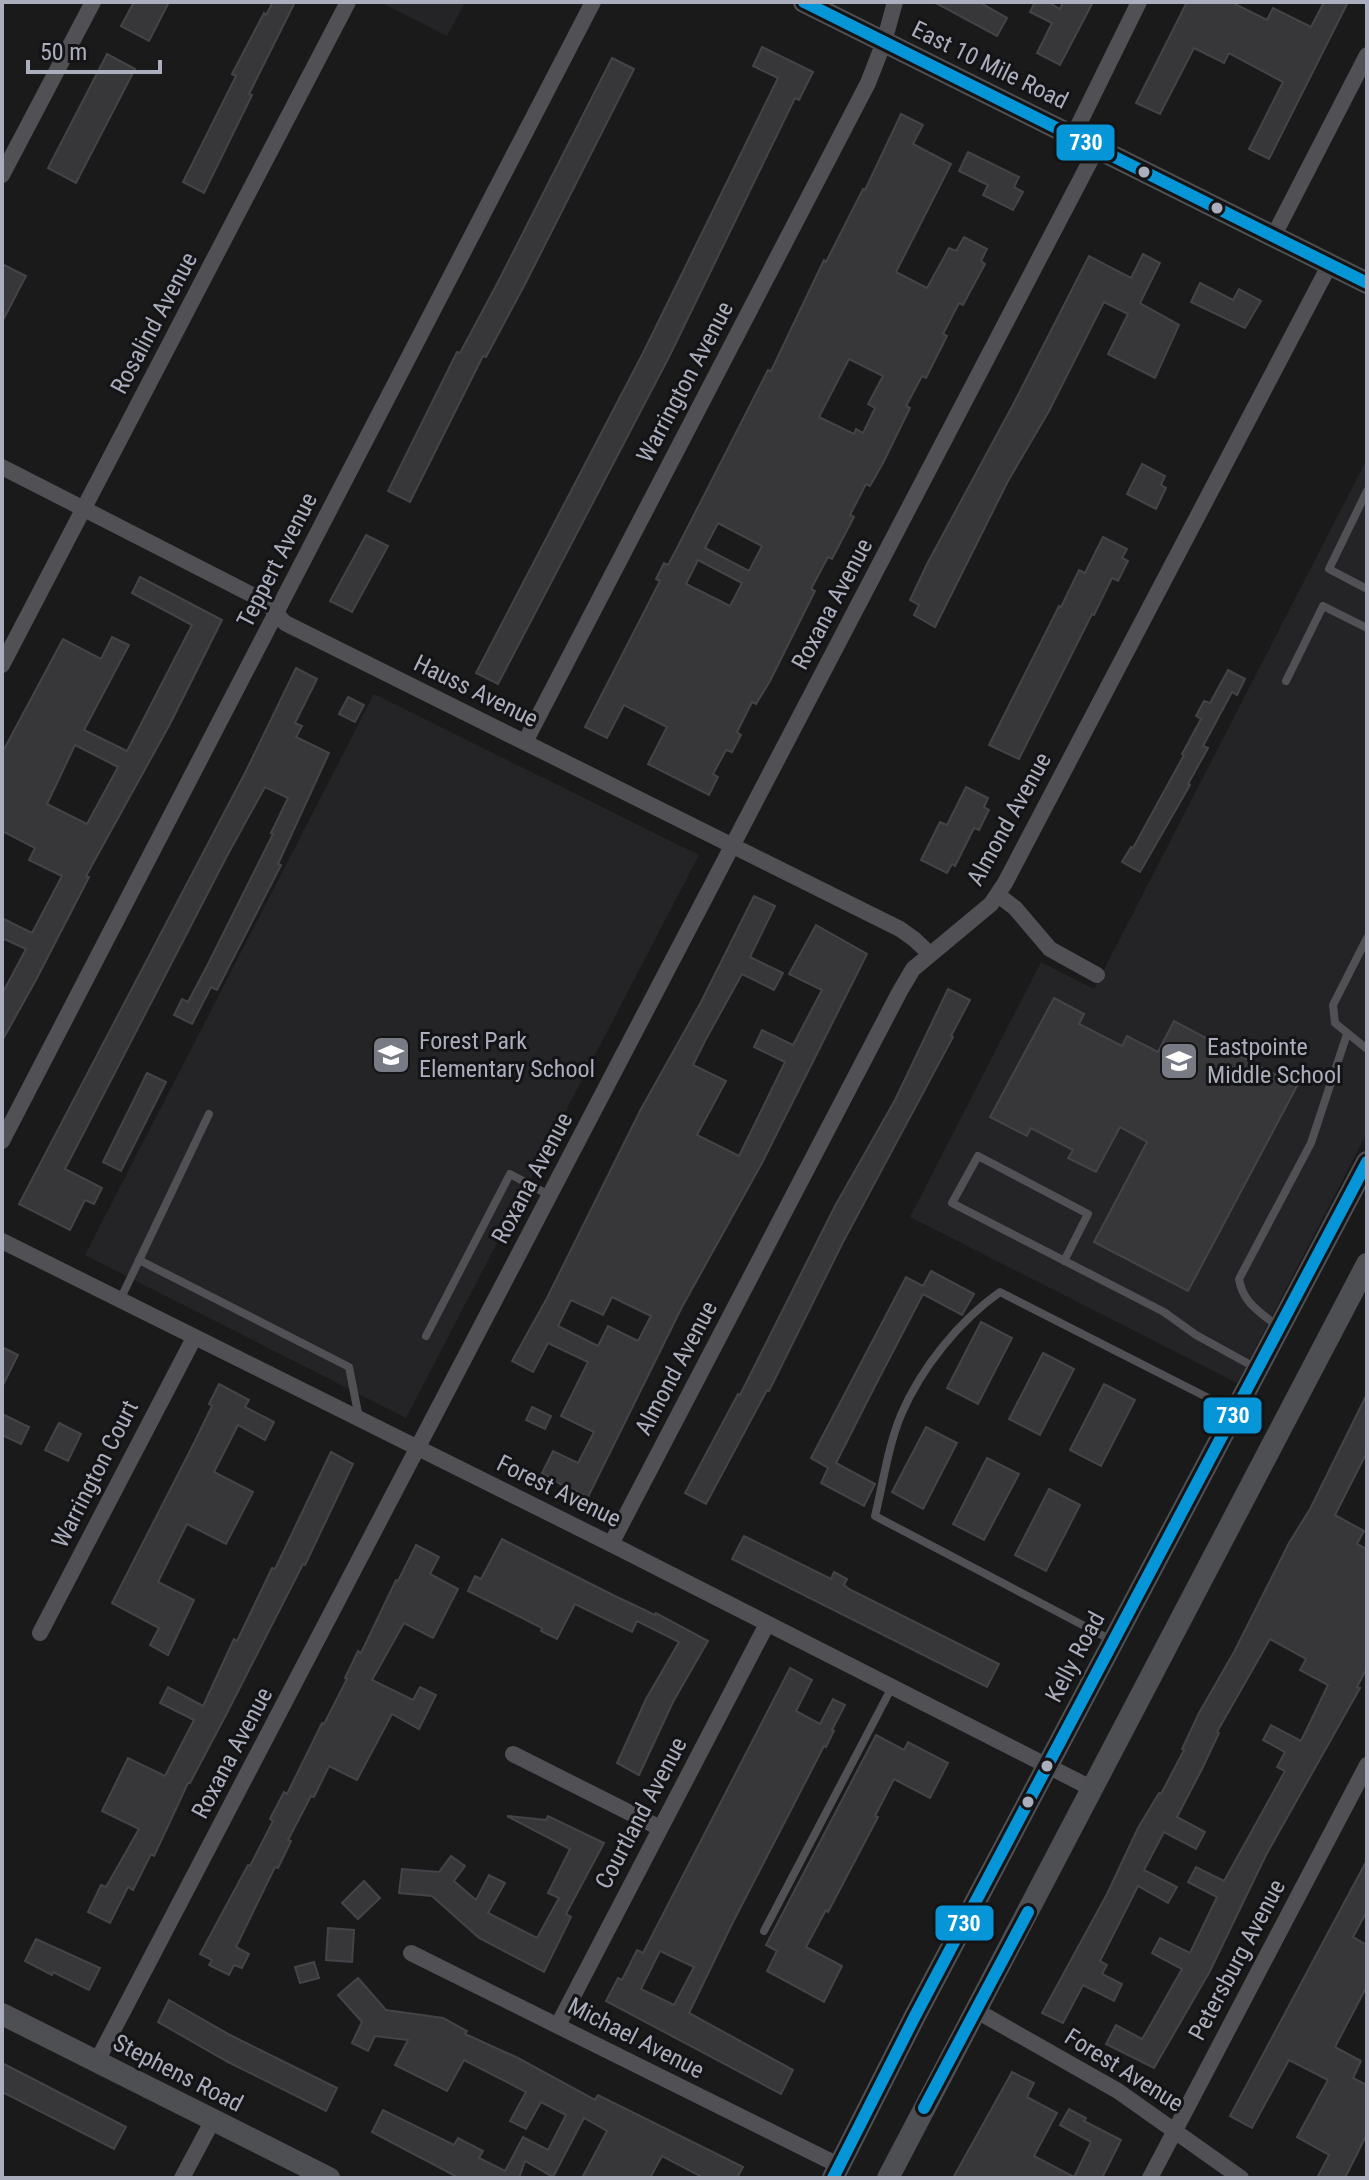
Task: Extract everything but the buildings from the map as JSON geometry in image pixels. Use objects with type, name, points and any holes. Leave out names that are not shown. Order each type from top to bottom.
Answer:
[{"type":"street","points":[[2,175],[93,2]]},
{"type":"street","name":"Rosalind Avenue","points":[[2,665],[348,2]]},
{"type":"street","name":"Teppert Avenue","points":[[2,1141],[593,2]]},
{"type":"street","name":"East 10 Mile Road","points":[[804,2],[1367,283]]},
{"type":"street","name":"Warrington Avenue","points":[[525,742],[868,83],[895,2]]},
{"type":"street","points":[[1073,136],[1139,2]]},
{"type":"street","points":[[1273,237],[1367,55]]},
{"type":"street","name":"Roxana Avenue","points":[[97,2061],[1097,148]]},
{"type":"street","name":"Almond Avenue","points":[[611,1544],[913,969],[998,895],[1330,264]]},
{"type":"street","name":"Hauss Avenue","points":[[2,467],[266,602],[285,623],[908,934],[930,954]]},
{"type":"street","points":[[998,895],[1015,908],[1050,949],[1097,975]]},
{"type":"street","name":"Kelly Road","points":[[836,2172],[915,2016],[1367,1162]]},
{"type":"street","name":"Forest Avenue","points":[[2,1241],[611,1544],[1091,1788]]},
{"type":"street","points":[[888,2178],[1367,1264]]},
{"type":"street","name":"Warrington Court","points":[[40,1633],[194,1338]]},
{"type":"street","name":"Courtland Avenue","points":[[558,2025],[767,1624]]},
{"type":"street","points":[[513,1754],[660,1828]]},
{"type":"street","name":"Petersburg Avenue","points":[[1150,2178],[1367,1765]]},
{"type":"street","name":"Michael Avenue","points":[[411,1953],[558,2025],[836,2172]]},
{"type":"street","name":"Forest Avenue","points":[[977,2011],[1091,2075],[1241,2178]]},
{"type":"street","name":"Stephens Road","points":[[2,2014],[329,2178]]},
{"type":"street","points":[[182,2178],[213,2120]]},
{"type":"lane","points":[[1367,491],[1329,569],[1367,589]]},
{"type":"lane","points":[[1286,681],[1323,606],[1367,628]]},
{"type":"lane","points":[[1367,938],[1333,1005],[1335,1023],[1367,1049]]},
{"type":"lane","points":[[1280,1329],[1247,1301],[1241,1292],[1239,1279],[1311,1143],[1347,1034]]},
{"type":"lane","points":[[119,1301],[209,1114]]},
{"type":"lane","points":[[1064,1261],[1088,1214],[978,1156],[952,1203],[1064,1261],[1164,1312],[1196,1335],[1259,1369]]},
{"type":"lane","points":[[426,1336],[510,1174],[550,1195]]},
{"type":"lane","points":[[139,1260],[349,1367],[359,1419]]},
{"type":"lane","points":[[1113,1641],[875,1516],[900,1417],[922,1373],[978,1308],[1000,1292],[1236,1413]]},
{"type":"lane","points":[[764,1931],[892,1686]]},
{"type":"shaded area","points":[[380,2],[465,2],[447,36]]},
{"type":"shaded area","name":"Eastpointe Middle School","points":[[1367,459],[1367,1133],[1237,1383],[910,1217],[1041,962],[1094,989]]},
{"type":"shaded area","name":"Forest Park Elementary School","points":[[374,694],[699,855],[406,1418],[85,1255]]},
{"type":"transit line","name":"730","points":[[804,2],[1367,283]]},
{"type":"transit line","name":"730","points":[[833,2178],[915,2016],[1367,1162]]},
{"type":"transit line","name":"730","points":[[924,2108],[1028,1912]]},
{"type":"place","name":"Forest Park Elementary School","points":[[391,1055]]},
{"type":"place","name":"Eastpointe Middle School","points":[[1179,1061]]}]
